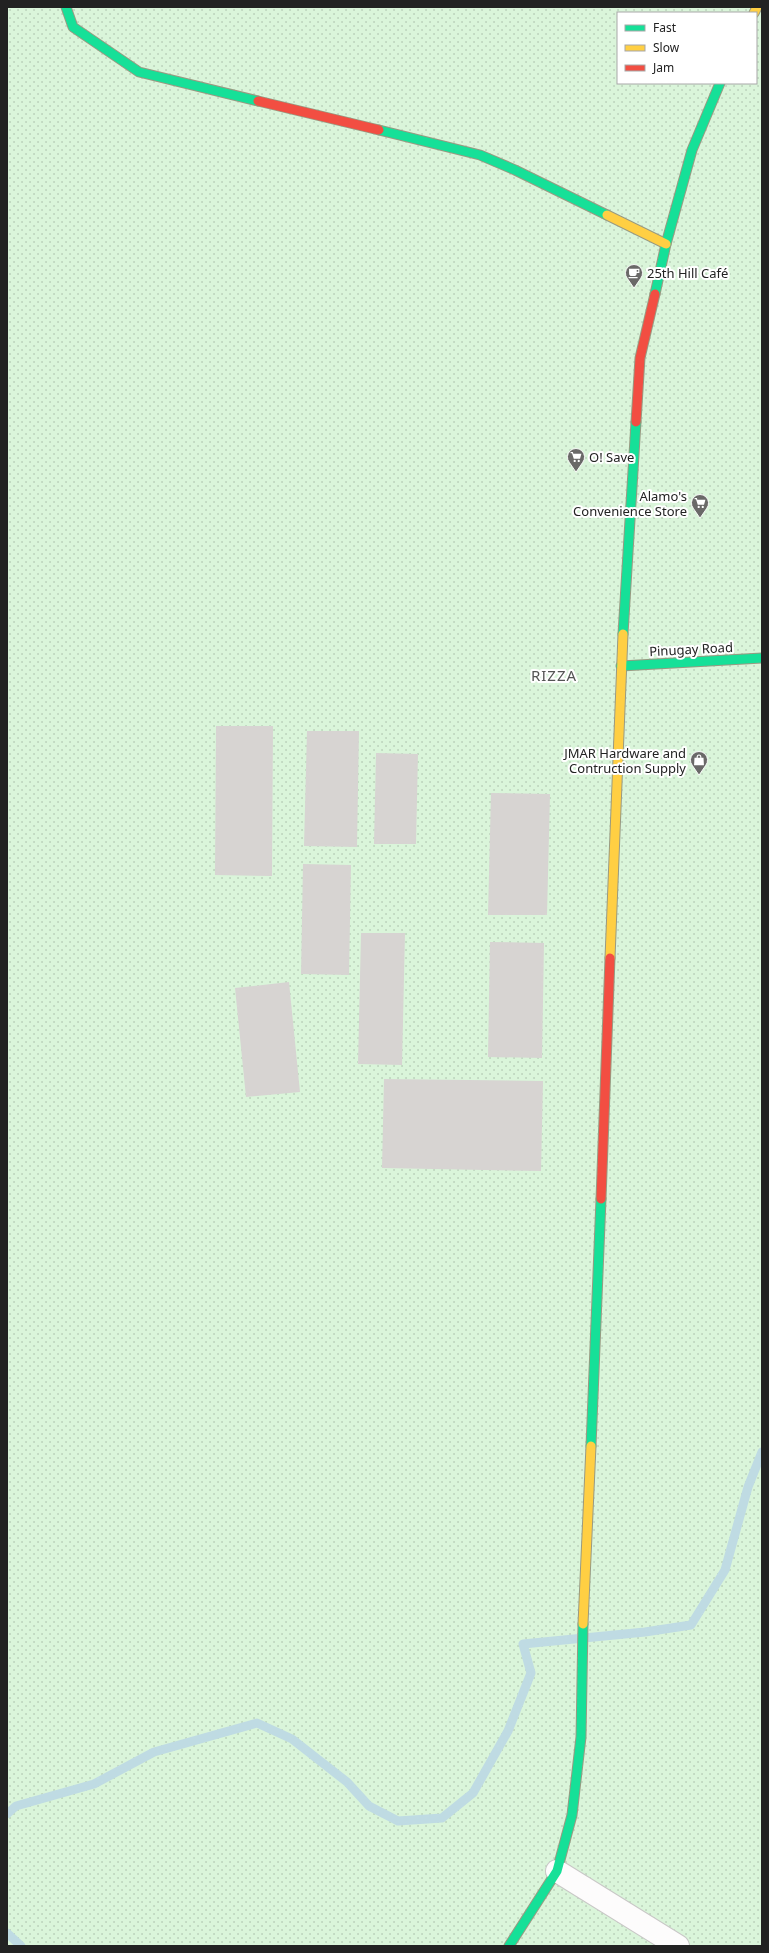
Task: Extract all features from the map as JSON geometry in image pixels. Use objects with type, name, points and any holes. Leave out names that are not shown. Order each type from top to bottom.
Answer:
[{"type":"main road","points":[[66,7],[73,27],[139,72],[480,156],[515,170],[666,244]]},
{"type":"main road","points":[[509,1946],[557,1871],[572,1815],[581,1736],[584,1591],[595,1366],[621,666],[640,358],[666,244],[692,150],[720,84]]},
{"type":"main road","name":"Pinugay Road","points":[[621,666],[762,658]]},
{"type":"street","points":[[557,1871],[678,1946]]},
{"type":"green space","points":[[7,7],[762,7],[762,1946],[7,1946]]},
{"type":"building","points":[[216,726],[273,726],[272,876],[215,875]]},
{"type":"building","points":[[307,731],[359,731],[357,847],[304,846]]},
{"type":"building","points":[[376,753],[418,754],[416,844],[374,844]]},
{"type":"building","points":[[491,793],[550,794],[547,915],[488,915]]},
{"type":"building","points":[[303,864],[351,865],[349,975],[301,974]]},
{"type":"building","points":[[361,933],[405,933],[402,1065],[358,1064]]},
{"type":"building","points":[[490,942],[544,943],[542,1058],[488,1057]]},
{"type":"building","points":[[289,982],[300,1092],[246,1097],[235,988]]},
{"type":"building","points":[[384,1079],[543,1081],[541,1171],[382,1168]]},
{"type":"waterway","points":[[7,1814],[16,1806],[94,1784],[154,1752],[257,1723],[292,1739],[347,1782],[369,1806],[398,1821],[442,1818],[473,1793],[508,1731],[531,1673],[523,1644],[645,1632],[691,1625],[725,1570],[748,1487],[762,1452]]},
{"type":"waterway","points":[[7,1933],[21,1946]]},
{"type":"traffic: fast","points":[[66,7],[73,27],[139,72],[258,101]]},
{"type":"traffic: fast","points":[[655,294],[666,244],[692,150],[720,84]]},
{"type":"traffic: fast","points":[[379,130],[480,155],[515,170],[607,215]]},
{"type":"traffic: fast","points":[[623,634],[636,422]]},
{"type":"traffic: fast","points":[[621,666],[762,658]]},
{"type":"traffic: fast","points":[[591,1446],[601,1199]]},
{"type":"traffic: fast","points":[[509,1946],[557,1871],[572,1815],[581,1737],[583,1624]]},
{"type":"traffic: slow","points":[[754,12],[757,7]]},
{"type":"traffic: slow","points":[[607,215],[666,244]]},
{"type":"traffic: slow","points":[[610,958],[623,634]]},
{"type":"traffic: slow","points":[[583,1624],[591,1446]]},
{"type":"traffic: jam","points":[[258,101],[379,130]]},
{"type":"traffic: jam","points":[[636,422],[640,358],[655,294]]},
{"type":"traffic: jam","points":[[601,1199],[610,958]]},
{"type":"place","name":"25th Hill Café","points":[[634,288]]},
{"type":"place","name":"O! Save","points":[[576,472]]},
{"type":"place","name":"Alamo's Convenience Store","points":[[700,518]]},
{"type":"place","name":"JMAR Hardware and Contruction Supply","points":[[699,775]]},
{"type":"district","name":"RIZZA","points":[[554,676]]}]
